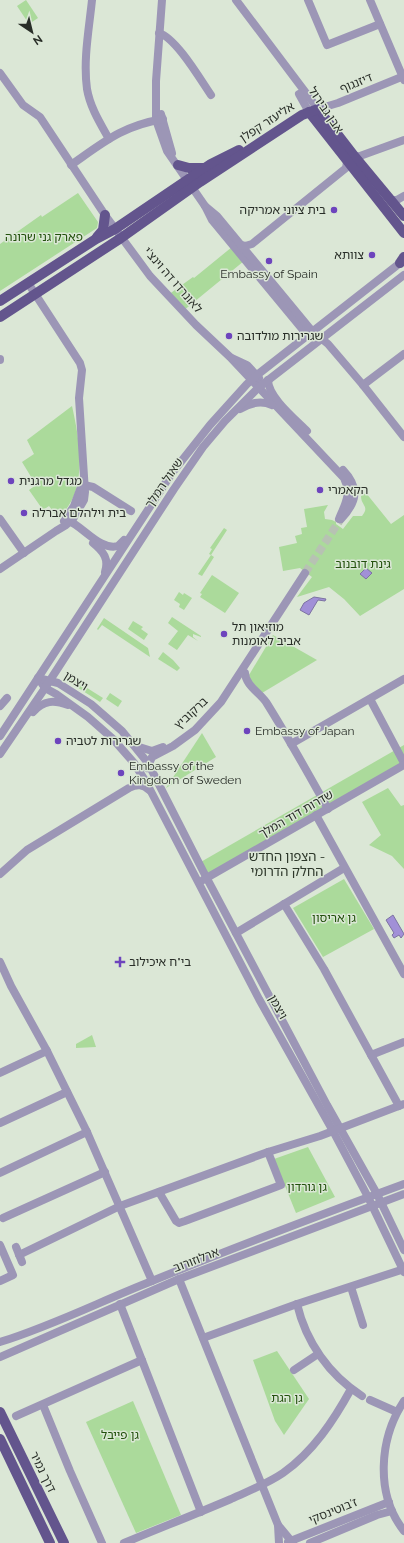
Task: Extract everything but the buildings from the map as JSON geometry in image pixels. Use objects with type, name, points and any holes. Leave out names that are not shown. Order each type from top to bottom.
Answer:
[{"type":"main road","name":"אבן גבירול","points":[[311,109],[351,160],[404,233]]},
{"type":"main road","name":"אליעזר קפלן","points":[[189,184],[205,168],[239,150],[299,110],[311,109]]},
{"type":"main road","name":"אליעזר קפלן","points":[[0,317],[35,294],[118,233],[189,184],[311,109]]},
{"type":"main road","name":"אבן גבירול","points":[[351,160],[404,216]]},
{"type":"main road","points":[[175,161],[189,168],[205,168]]},
{"type":"main road","points":[[96,239],[103,230],[105,215]]},
{"type":"main road","name":"אליעזר קפלן","points":[[0,301],[96,239],[118,233]]},
{"type":"main road","name":"דרך נמיר","points":[[0,1412],[64,1543]]},
{"type":"main road","name":"דרך נמיר","points":[[0,1439],[50,1543]]},
{"type":"street","points":[[92,0],[86,56],[87,89],[96,116],[109,139]]},
{"type":"street","points":[[162,0],[156,81],[156,102],[164,146],[205,206],[212,220],[303,330],[304,337]]},
{"type":"street","name":"אבן גבירול","points":[[229,0],[311,109]]},
{"type":"street","name":"אבן גבירול","points":[[236,0],[311,109]]},
{"type":"street","points":[[308,0],[327,45],[380,24]]},
{"type":"street","points":[[370,0],[404,77]]},
{"type":"street","points":[[159,33],[167,37],[175,44],[211,95]]},
{"type":"street","name":"לאונרדו דה וינצ'י","points":[[0,73],[23,105],[40,117],[105,215],[150,276],[196,325],[230,357],[350,486]]},
{"type":"street","name":"דיזנגוף","points":[[311,109],[338,104],[404,77]]},
{"type":"street","points":[[71,165],[118,133],[134,126],[159,120]]},
{"type":"street","points":[[241,245],[245,246],[252,244],[346,168],[351,160],[404,140]]},
{"type":"street","points":[[390,200],[397,200],[404,196]]},
{"type":"street","points":[[205,206],[217,216],[312,331],[322,338],[363,385],[404,437]]},
{"type":"street","points":[[251,257],[252,244]]},
{"type":"street","name":"שאול המלך","points":[[0,736],[102,582],[141,519],[190,449],[210,425],[250,380],[403,260]]},
{"type":"street","name":"שאול המלך","points":[[0,754],[48,685],[174,489],[203,447],[225,421],[258,388],[404,274]]},
{"type":"street","points":[[28,283],[80,363],[82,370],[78,398],[84,464],[84,485],[89,491],[104,494],[130,510]]},
{"type":"street","points":[[363,385],[404,354]]},
{"type":"street","points":[[230,357],[247,365],[257,375],[260,383],[258,388]]},
{"type":"street","points":[[268,380],[269,389],[274,396],[348,475],[350,486],[348,499],[340,520]]},
{"type":"street","points":[[225,421],[248,405],[264,402],[275,406]]},
{"type":"street","points":[[56,530],[63,529],[71,522],[74,506],[81,487],[84,485]]},
{"type":"street","points":[[0,519],[24,553]]},
{"type":"street","points":[[71,522],[103,544],[109,547],[114,547],[122,543],[141,519]]},
{"type":"street","points":[[0,569],[56,530],[71,522]]},
{"type":"street","points":[[71,522],[102,551],[107,564],[102,582]]},
{"type":"street","name":"ברקוביץ","points":[[142,765],[176,748],[198,732],[224,704],[242,677],[251,657],[305,573]]},
{"type":"street","points":[[242,677],[264,698],[328,809]]},
{"type":"street","name":"ברקוביץ","points":[[142,765],[152,757],[173,746],[194,730],[221,702],[242,677]]},
{"type":"street","name":"ויצמן","points":[[38,678],[113,739],[127,755],[142,765],[207,878],[327,1105],[372,1206],[404,1270]]},
{"type":"street","points":[[291,744],[404,679]]},
{"type":"street","name":"ויצמן","points":[[48,685],[58,683],[91,704],[116,725],[136,748]]},
{"type":"street","points":[[0,706],[7,698]]},
{"type":"street","points":[[370,699],[404,764]]},
{"type":"street","points":[[19,727],[38,706],[43,704],[53,701],[73,706]]},
{"type":"street","points":[[136,748],[152,750],[173,742],[194,730]]},
{"type":"street","points":[[129,788],[142,765],[136,748]]},
{"type":"street","name":"שדרות דוד המלך","points":[[199,883],[404,764]]},
{"type":"street","name":"ויצמן","points":[[142,765],[146,782],[259,999],[376,1194],[404,1250]]},
{"type":"street","points":[[0,874],[27,850],[129,788],[143,785],[151,792]]},
{"type":"street","points":[[316,815],[344,868],[404,973]]},
{"type":"street","points":[[236,933],[344,868]]},
{"type":"street","points":[[19,1254],[120,1206],[268,1152],[337,1130],[401,1105],[371,1055],[324,969],[284,904]]},
{"type":"street","points":[[0,962],[11,986],[47,1051],[87,1132],[152,1281]]},
{"type":"street","points":[[371,1055],[404,1042]]},
{"type":"street","points":[[0,1073],[47,1051]]},
{"type":"street","points":[[0,1122],[67,1092]]},
{"type":"street","points":[[0,1173],[87,1132]]},
{"type":"street","points":[[159,1192],[176,1221],[179,1223],[185,1221],[281,1185],[268,1152]]},
{"type":"street","points":[[3,1217],[105,1172]]},
{"type":"street","name":"ארלוזורוב","points":[[0,1342],[36,1330],[152,1281],[404,1184]]},
{"type":"street","name":"ארלוזורוב","points":[[0,1357],[179,1279],[404,1194]]},
{"type":"street","points":[[0,1245],[13,1275],[0,1281]]},
{"type":"street","points":[[203,1338],[297,1304],[404,1270]]},
{"type":"street","points":[[179,1279],[278,1525],[290,1542]]},
{"type":"street","points":[[351,1286],[363,1326]]},
{"type":"street","points":[[120,1304],[201,1512]]},
{"type":"street","points":[[297,1304],[305,1330],[318,1354],[337,1376],[351,1389],[366,1398],[397,1412]]},
{"type":"street","points":[[294,1370],[318,1354]]},
{"type":"street","points":[[16,1416],[142,1360]]},
{"type":"street","points":[[124,1543],[201,1512],[262,1484],[283,1472],[309,1450],[325,1431],[351,1389]]},
{"type":"street","points":[[404,1401],[397,1412],[388,1434],[384,1456],[384,1479],[389,1502],[392,1511],[404,1531]]},
{"type":"street","points":[[43,1405],[102,1543]]},
{"type":"street","name":"ז'בוטינסקי","points":[[290,1542],[389,1502]]},
{"type":"street","name":"ז'בוטינסקי","points":[[310,1543],[392,1511]]},
{"type":"street","points":[[278,1525],[279,1543]]},
{"type":"green space","points":[[26,0],[38,18],[29,24],[17,6]]},
{"type":"green space","name":"פארק גני שרונה","points":[[78,193],[98,222],[97,228],[0,291],[0,244],[41,215],[42,217]]},
{"type":"green space","points":[[232,247],[244,261],[183,311],[168,295],[193,277],[194,278]]},
{"type":"green space","points":[[72,406],[78,438],[80,460],[78,482],[74,496],[59,519],[49,506],[43,510],[29,490],[36,485],[22,462],[34,454],[27,440]]},
{"type":"green space","name":"גינת דובנוב","points":[[366,493],[391,524],[404,515],[404,589],[360,616],[344,599],[329,587],[297,597],[312,577],[300,568],[283,571],[279,547],[297,543],[295,536],[302,534],[301,528],[307,527],[304,509],[328,505],[324,512],[325,519],[336,522],[336,524],[343,529],[353,516],[362,516],[364,513],[365,508],[361,496]]},
{"type":"green space","points":[[224,528],[227,530],[211,555],[209,554],[212,549],[210,548]]},
{"type":"green space","points":[[211,555],[214,557],[202,576],[198,574]]},
{"type":"green space","points":[[212,575],[239,593],[225,613],[200,597],[202,594],[200,593]]},
{"type":"green space","points":[[179,592],[192,598],[184,610],[179,607],[180,604],[174,600]]},
{"type":"green space","points":[[172,617],[201,636],[193,634],[193,637],[198,641],[188,635],[177,650],[168,644],[178,631],[168,623]]},
{"type":"green space","points":[[104,618],[148,648],[150,657],[102,625],[98,630],[97,629]]},
{"type":"green space","points":[[133,621],[143,627],[141,629],[148,634],[144,640],[128,629]]},
{"type":"green space","points":[[273,635],[317,660],[262,693],[251,681],[249,675]]},
{"type":"green space","points":[[163,652],[180,668],[177,671],[158,659]]},
{"type":"green space","points":[[68,676],[103,698],[100,702],[66,680]]},
{"type":"green space","points":[[110,693],[122,701],[118,707],[106,699]]},
{"type":"green space","points":[[202,733],[216,757],[166,788]]},
{"type":"green space","points":[[404,745],[404,765],[207,878],[199,863]]},
{"type":"green space","points":[[388,788],[401,806],[404,805],[404,869],[392,856],[369,845],[381,835],[362,802]]},
{"type":"green space","name":"גן אריסון","points":[[344,879],[374,929],[323,957],[293,908]]},
{"type":"green space","points":[[92,1035],[96,1047],[76,1048],[76,1044]]},
{"type":"green space","name":"גן גורדון","points":[[308,1147],[335,1197],[296,1213],[274,1159]]},
{"type":"green space","name":"גן הגת","points":[[277,1351],[309,1399],[284,1435],[275,1421],[253,1360]]},
{"type":"green space","name":"גן פייבל","points":[[133,1401],[181,1515],[136,1533],[86,1422]]},
{"type":"shaded area","points":[[366,568],[372,573],[366,579],[360,574]]},
{"type":"shaded area","points":[[314,597],[326,599],[325,601],[318,600],[309,615],[300,610],[304,603]]},
{"type":"shaded area","points":[[393,915],[404,934],[401,938],[399,935],[394,938],[392,935],[394,933],[386,920]]},
{"type":"tunnel","points":[[305,573],[340,520]]},
{"type":"place","name":"בית ציוני אמריקה","points":[[334,210]]},
{"type":"place","name":"צוותא","points":[[372,255]]},
{"type":"place","name":"Embassy of Spain","points":[[269,261]]},
{"type":"place","name":"שגרירות מולדובה","points":[[229,336]]},
{"type":"place","name":"מגדל מרגנית","points":[[11,481]]},
{"type":"place","name":"הקאמרי","points":[[320,490]]},
{"type":"place","name":"בית וילהלם אברלה","points":[[24,513]]},
{"type":"place","name":"מוזיאון תל אביב לאומנות","points":[[224,634]]},
{"type":"place","name":"Embassy of Japan","points":[[247,731]]},
{"type":"place","name":"שגרירות לטביה","points":[[58,741]]},
{"type":"place","name":"Embassy of the Kingdom of Sweden","points":[[121,773]]},
{"type":"place","name":"בי\"ח איכילוב","points":[[120,962]]},
{"type":"district","name":"הצפון החדש - החלק הדרומי","points":[[287,864]]}]
